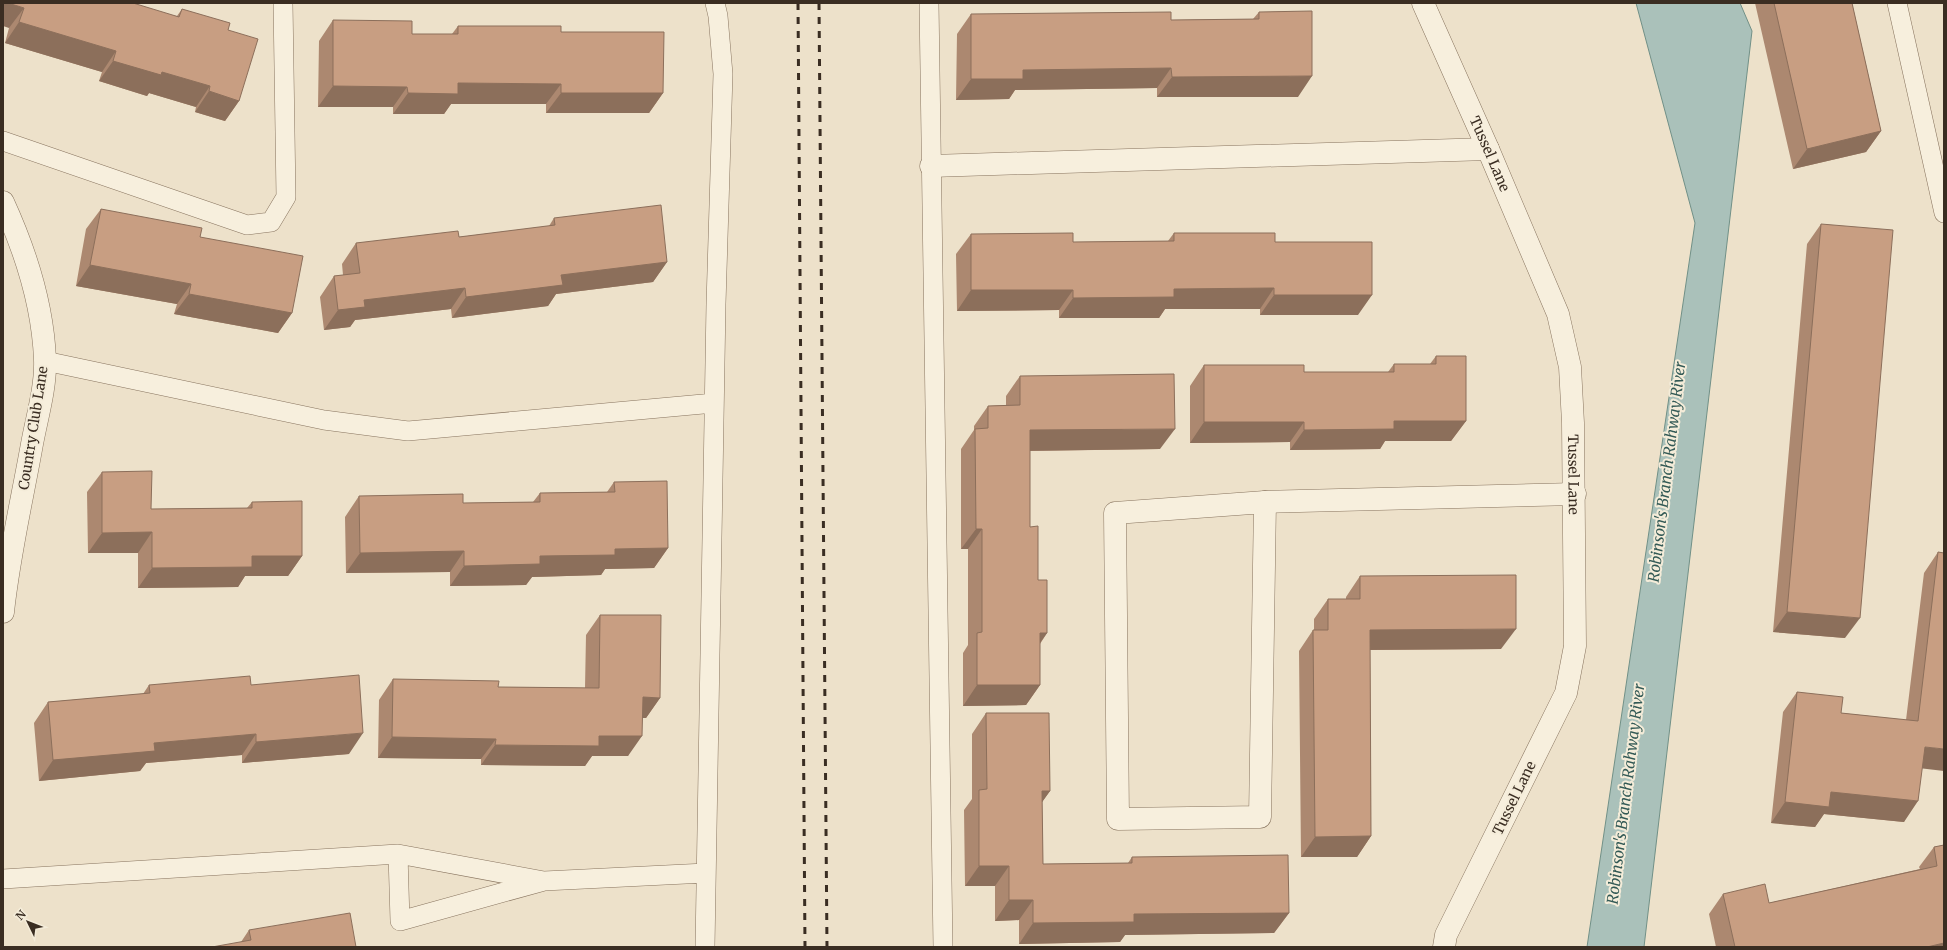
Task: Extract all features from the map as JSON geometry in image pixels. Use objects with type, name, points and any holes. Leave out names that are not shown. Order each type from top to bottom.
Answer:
[{"type":"street","name":"Tussel Lane","points":[[1423,3],[1488,148],[1558,314],[1570,367],[1575,494],[1575,646],[1566,692],[1446,935],[1444,947]]},
{"type":"street","points":[[931,166],[1488,148]]},
{"type":"street","name":"Country Club Lane","points":[[3,202],[30,274],[42,326],[45,362],[41,396],[5,579],[3,612]]},
{"type":"street","points":[[1265,502],[1260,817],[1118,819],[1115,513],[1265,502],[1575,494]]},
{"type":"lane","points":[[3,141],[247,225],[271,222],[286,197],[283,3]]},
{"type":"lane","points":[[705,947],[714,403],[723,74],[718,16],[715,3]]},
{"type":"lane","points":[[929,3],[943,947]]},
{"type":"lane","points":[[1897,3],[1944,214]]},
{"type":"lane","points":[[45,362],[324,420],[408,431],[714,403]]},
{"type":"lane","points":[[398,854],[400,921],[544,881],[706,873]]},
{"type":"lane","points":[[3,879],[398,854],[544,881]]},
{"type":"water","name":"Robinson's Branch Rahway River","points":[[1636,3],[1740,3],[1752,31],[1644,947],[1587,947],[1695,223]]},
{"type":"building","points":[[8,3],[133,3],[179,17],[182,9],[230,23],[228,30],[258,39],[239,101],[209,91],[210,86],[162,72],[161,75],[113,61],[116,51],[19,22],[24,8]]},
{"type":"building","points":[[1774,3],[1852,3],[1881,131],[1807,149]]},
{"type":"building","points":[[1312,11],[1312,76],[1172,77],[1171,68],[1023,70],[1023,79],[971,79],[971,14],[1171,12],[1171,20],[1259,19],[1259,12]]},
{"type":"building","points":[[333,20],[412,21],[412,34],[458,34],[458,26],[561,26],[561,32],[664,32],[663,93],[561,93],[561,84],[458,83],[458,94],[408,93],[407,87],[333,86]]},
{"type":"building","points":[[661,205],[667,262],[561,275],[563,285],[466,297],[465,288],[364,300],[365,307],[338,310],[334,276],[360,273],[356,243],[458,231],[459,237],[555,225],[554,218]]},
{"type":"building","points":[[101,209],[202,228],[200,237],[303,256],[292,313],[189,294],[191,284],[90,265]]},
{"type":"building","points":[[1821,224],[1893,230],[1860,618],[1787,612]]},
{"type":"building","points":[[1073,233],[1073,242],[1174,241],[1174,233],[1275,233],[1275,242],[1372,242],[1372,295],[1274,295],[1274,288],[1174,289],[1174,297],[1073,298],[1073,290],[971,290],[971,234]]},
{"type":"building","points":[[1436,356],[1466,356],[1466,421],[1394,421],[1394,429],[1304,430],[1304,422],[1204,422],[1204,365],[1304,365],[1304,372],[1394,372],[1394,364],[1436,364]]},
{"type":"building","points":[[1174,374],[1175,429],[1030,430],[1030,527],[1038,526],[1038,580],[1047,580],[1047,633],[1040,633],[1040,685],[977,685],[977,633],[982,632],[982,529],[976,529],[975,429],[988,428],[988,406],[1020,405],[1020,376]]},
{"type":"building","points":[[152,471],[151,509],[252,508],[252,502],[302,501],[302,556],[252,556],[252,567],[152,568],[152,532],[102,533],[102,472]]},
{"type":"building","points":[[667,481],[668,548],[615,549],[615,555],[540,556],[540,564],[464,566],[464,551],[360,553],[359,496],[463,494],[463,503],[540,502],[540,493],[615,492],[614,482]]},
{"type":"building","points":[[1938,552],[1944,553],[1944,749],[1925,747],[1918,801],[1831,792],[1829,807],[1785,802],[1797,692],[1843,697],[1841,713],[1918,721]]},
{"type":"building","points":[[1516,575],[1516,629],[1370,630],[1371,836],[1315,837],[1313,630],[1328,630],[1328,599],[1360,599],[1360,576]]},
{"type":"building","points":[[600,615],[661,615],[660,698],[643,697],[642,736],[599,736],[599,746],[495,745],[496,739],[392,737],[393,679],[499,681],[498,687],[599,688]]},
{"type":"building","points":[[359,675],[363,733],[256,742],[256,734],[154,743],[155,751],[53,760],[48,702],[150,693],[149,685],[250,676],[251,685]]},
{"type":"building","points":[[986,713],[1049,713],[1050,791],[1042,791],[1043,864],[1132,863],[1132,857],[1288,855],[1289,913],[1134,914],[1134,922],[1033,923],[1033,900],[1009,900],[1009,866],[979,866],[979,790],[987,789]]},
{"type":"building","points":[[1944,845],[1944,943],[1927,947],[1735,947],[1723,894],[1765,884],[1769,903],[1937,866],[1934,847]]},
{"type":"building","points":[[350,913],[356,947],[212,947],[251,940],[249,930]]},
{"type":"railway","points":[[798,3],[805,947]]},
{"type":"railway","points":[[819,3],[827,947]]}]
